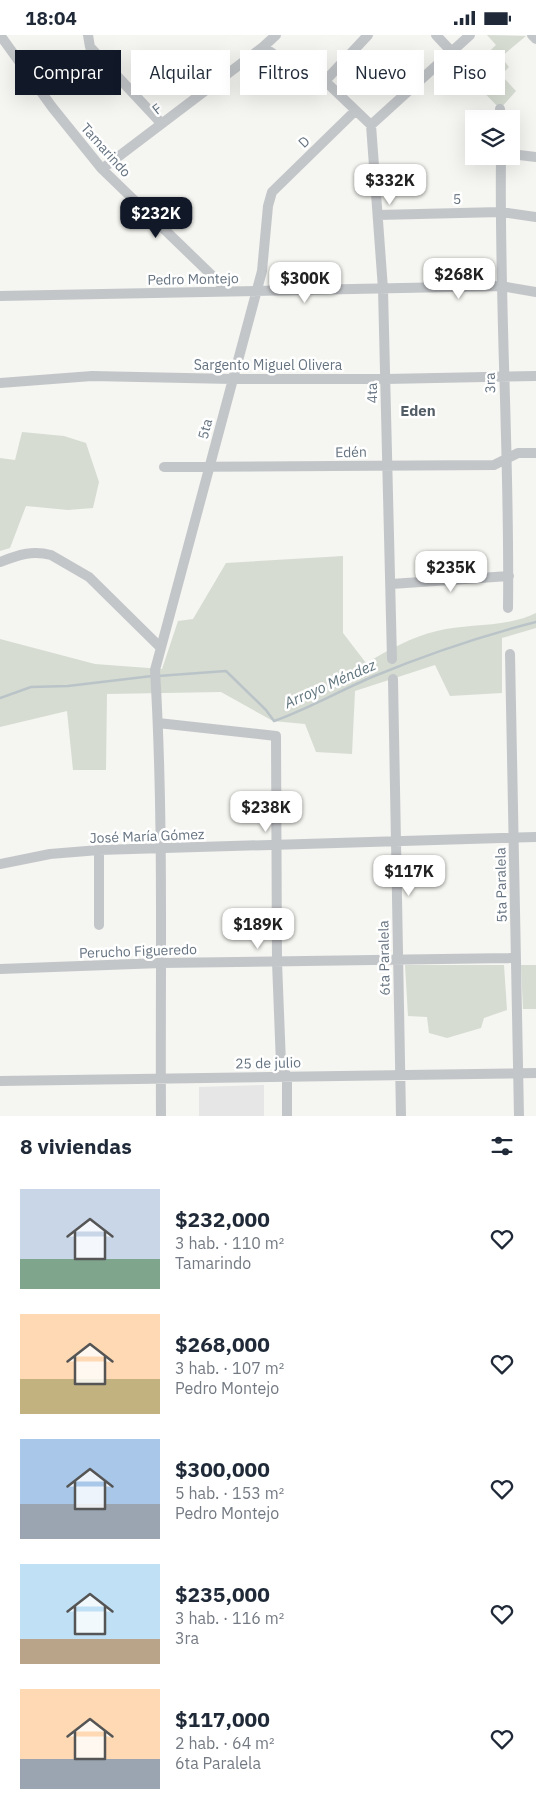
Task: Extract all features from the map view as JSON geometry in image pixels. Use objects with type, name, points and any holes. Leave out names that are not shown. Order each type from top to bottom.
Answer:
[{"type":"street","name":"Tamarindo","points":[[0,35],[52,107],[102,169],[228,291]]},
{"type":"street","points":[[88,35],[90,47],[161,123]]},
{"type":"street","name":"F","points":[[102,169],[263,47],[276,35]]},
{"type":"street","points":[[327,79],[368,35]]},
{"type":"street","points":[[436,35],[450,50]]},
{"type":"street","points":[[454,50],[470,35]]},
{"type":"street","points":[[532,35],[536,39]]},
{"type":"street","points":[[263,47],[267,50]]},
{"type":"street","points":[[327,83],[371,125],[434,68]]},
{"type":"street","name":"D","points":[[272,192],[355,111]]},
{"type":"street","name":"4ta","points":[[371,125],[383,289],[392,659]]},
{"type":"street","points":[[520,155],[536,157]]},
{"type":"street","name":"3ra","points":[[501,165],[509,576],[508,608]]},
{"type":"street","name":"5ta","points":[[161,1116],[160,849],[156,676],[161,648],[257,292],[262,271],[268,206],[272,192]]},
{"type":"street","name":"5","points":[[378,215],[501,212],[536,217]]},
{"type":"street","name":"Pedro Montejo","points":[[0,296],[502,286],[536,292]]},
{"type":"street","name":"Sargento Miguel Olivera","points":[[0,383],[92,376],[232,379],[386,379],[536,376]]},
{"type":"street","name":"Edén","points":[[164,467],[494,465],[518,453],[536,453]]},
{"type":"street","points":[[0,562],[23,553],[51,555],[89,577],[161,648]]},
{"type":"street","points":[[391,584],[509,576]]},
{"type":"street","name":"5ta Paralela","points":[[510,653],[519,1116]]},
{"type":"street","name":"6ta Paralela","points":[[393,679],[401,1116]]},
{"type":"street","points":[[158,723],[276,736],[278,845],[277,962],[281,1064],[287,1077],[288,1116]]},
{"type":"street","name":"José María Gómez","points":[[0,865],[50,854],[99,850],[536,837]]},
{"type":"street","points":[[99,850],[99,925]]},
{"type":"street","name":"Perucho Figueredo","points":[[0,969],[161,963],[516,958]]},
{"type":"street","name":"25 de julio","points":[[0,1081],[536,1073]]},
{"type":"shaded area","points":[[487,35],[526,36],[505,54],[505,50],[491,50],[496,45]]},
{"type":"shaded area","points":[[505,62],[509,67],[505,71]]},
{"type":"shaded area","points":[[505,79],[516,91],[500,109],[486,95],[505,95]]},
{"type":"shaded area","points":[[22,432],[64,436],[86,443],[99,482],[93,508],[68,510],[26,506],[10,548],[0,551],[0,458],[15,460]]},
{"type":"shaded area","points":[[343,556],[343,633],[366,663],[400,644],[427,634],[449,629],[512,621],[536,613],[536,628],[502,638],[502,693],[450,696],[435,665],[355,691],[352,754],[316,752],[305,724],[273,721],[221,692],[107,694],[106,770],[73,770],[67,711],[0,727],[0,639],[95,664],[162,669],[178,621],[193,619],[226,563]]},
{"type":"shaded area","points":[[405,965],[504,965],[507,1010],[484,1018],[481,1028],[447,1038],[429,1033],[427,1017],[408,1016]]},
{"type":"shaded area","points":[[521,965],[536,965],[536,1009],[523,1009]]},
{"type":"shaded area","points":[[264,1085],[264,1116],[199,1116],[199,1087]]},
{"type":"waterway","name":"Arroyo Méndez","points":[[158,676],[226,671],[266,710],[274,721],[412,661],[515,627],[536,622]]},
{"type":"waterway","name":"Arroyo Méndez","points":[[0,698],[31,687],[68,686],[152,676]]},
{"type":"district","name":"Eden","points":[[418,411]]}]
